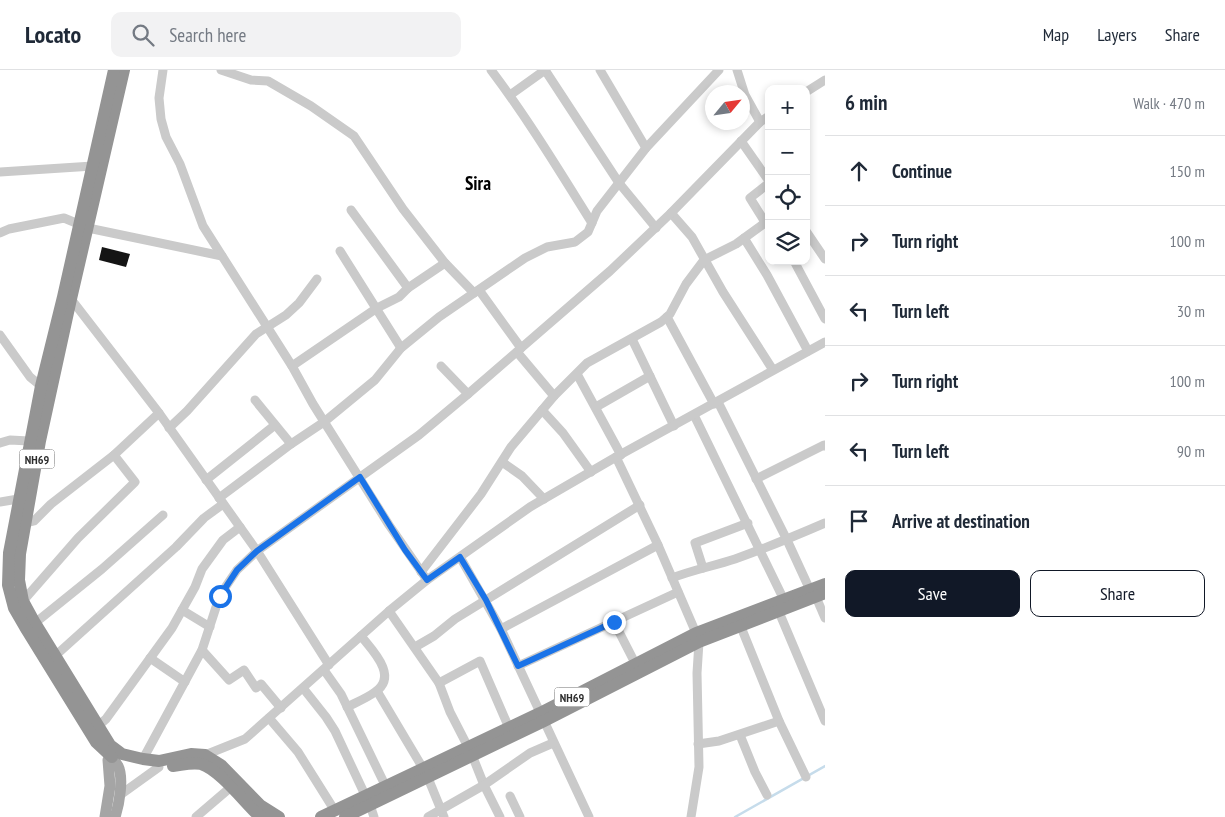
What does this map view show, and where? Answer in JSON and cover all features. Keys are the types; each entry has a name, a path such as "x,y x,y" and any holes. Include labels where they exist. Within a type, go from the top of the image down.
{"highway":[{"name":"NH69","path":"115,70 93,166 71,299 40,441 20,554 19,580 23,600 35,623 110,745 122,754 142,759 159,760 191,754 205,755"},
{"name":"NH69","path":"115,70 83,226 63,297 29,441 9,553 8,585 14,608 96,742 111,756 142,766 159,767 190,763 202,764 215,772 262,817"},
{"name":"NH69","path":"470,751 509,728 542,717 635,664 698,637 817,593 825,584"},
{"name":"NH69","path":"321,817 370,806 470,751 542,717 698,637 741,626 781,606"},
{"path":"205,755 221,765 260,805 279,817"},
{"name":"NH69","path":"370,806 386,788 426,774"}],"main road":[{"path":"111,756 119,768 120,795 109,817 110,786 108,760 111,756"}],"street":[{"path":"163,70 159,98 161,118 166,137 180,164 203,226 268,327 324,422 405,550 427,580"},
{"path":"221,70 235,72 252,80 268,81 311,106 354,136 403,209 445,264 476,291 554,396"},
{"path":"492,70 592,223"},
{"path":"510,95 545,70 619,184 656,228"},
{"path":"600,70 646,148"},
{"path":"55,656 169,553 221,501 291,444 324,422 375,380 401,348 439,317 525,258 548,247 574,242 588,232 597,211 646,148 720,70"},
{"path":"737,70 745,95 760,122"},
{"path":"810,89 825,80"},
{"path":"142,759 202,650 220,596 237,570 257,551 419,436 610,271 672,213 765,119"},
{"path":"741,141 765,176"},
{"path":"0,172 93,166"},
{"path":"765,185 750,198 765,218"},
{"path":"350,210 408,288"},
{"path":"672,213 692,237 704,260 773,370"},
{"path":"0,234 9,229 64,218 83,226 222,256"},
{"path":"421,572 481,494 511,447 554,396 587,363 661,322 667,317 686,284 704,260 736,244 765,222"},
{"path":"810,237 825,260"},
{"path":"744,238 767,275 808,351"},
{"path":"810,246 814,243"},
{"path":"340,251 401,348"},
{"path":"292,366 376,308 399,297 408,288 445,264"},
{"path":"796,265 825,319"},
{"path":"169,428 187,411 256,334 286,315 300,303 317,279"},
{"path":"71,299 159,414 257,551 327,667 386,788"},
{"path":"667,317 716,403 787,540 817,593 825,618"},
{"path":"0,335 30,377 41,386"},
{"path":"632,339 674,426"},
{"path":"205,755 245,739 389,611 427,580 544,499 825,342"},
{"path":"441,366 468,394"},
{"path":"577,374 596,407 619,456 698,637 699,767 691,817"},
{"path":"596,407 650,376"},
{"path":"256,400 291,444"},
{"path":"542,410 563,433 591,472"},
{"path":"26,523 34,521 51,504 114,455 159,414"},
{"path":"694,415 760,549 825,721"},
{"path":"206,480 275,425"},
{"path":"0,443 10,440 29,441"},
{"path":"756,479 825,446"},
{"path":"23,600 78,538 135,482 114,455"},
{"path":"502,462 522,476 544,499"},
{"path":"0,502 18,499"},
{"path":"415,647 434,636 455,619 640,506"},
{"path":"35,623 109,564 163,515"},
{"path":"704,568 695,543 748,523"},
{"path":"672,578 787,540 825,523"},
{"path":"98,726 106,719 172,628 202,569 223,540 240,527"},
{"path":"501,629 658,545"},
{"path":"460,557 501,629 588,817"},
{"path":"518,666 678,592"},
{"path":"182,610 210,627"},
{"path":"389,611 439,683 450,712 500,817"},
{"path":"614,622 635,664"},
{"path":"741,626 778,720 806,778"},
{"path":"348,707 377,691 383,684 385,673 379,659 361,636"},
{"path":"202,650 229,680 244,670 256,688 262,684 281,708"},
{"path":"150,658 185,682"},
{"path":"439,683 480,662 509,728"},
{"path":"303,688 336,731 370,806"},
{"path":"377,691 426,774 442,813"},
{"path":"269,718 298,752 340,814"},
{"path":"698,744 740,735 778,720"},
{"path":"740,735 767,795"},
{"path":"428,817 442,813 530,754 553,744"},
{"path":"120,795 159,767"},
{"path":"196,817 230,787"},
{"path":"510,796 520,817"}],"building":[{"path":"102,247 130,254 126,267 99,260"}],"waterway":[{"path":"735,817 825,766"}],"district":[{"name":"Sira","path":"478,183"}],"route":[{"path":"220,596 237,570 257,551 360,477 405,550 427,580 460,557 486,600 518,666 614,622"}]}
